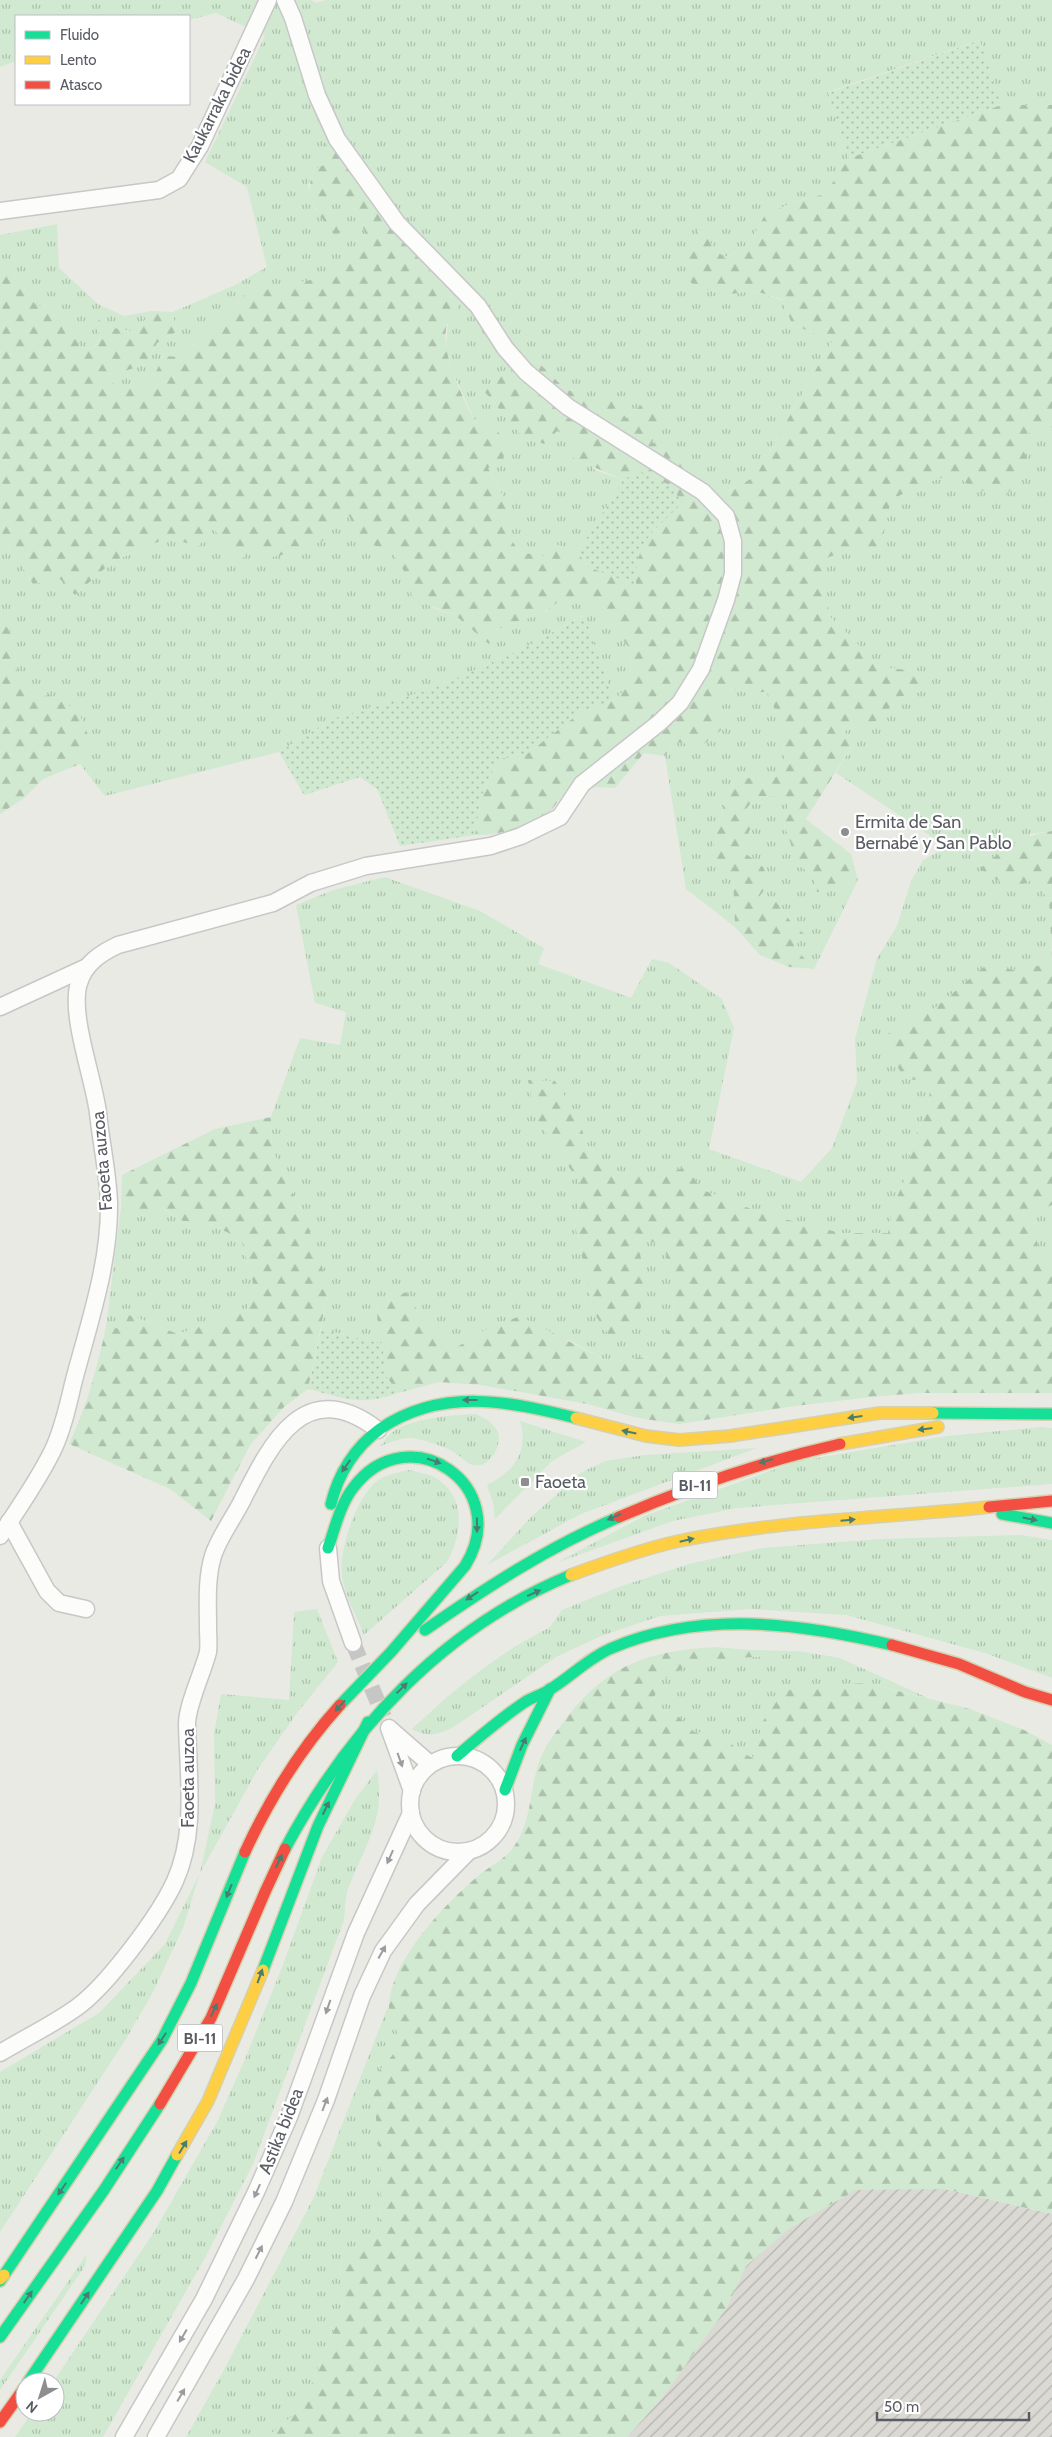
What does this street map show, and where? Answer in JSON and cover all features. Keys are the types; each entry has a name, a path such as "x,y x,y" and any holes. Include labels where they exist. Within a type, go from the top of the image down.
{"main road":[{"path":"328,1548 331,1502 342,1470 364,1442 397,1417 419,1407 447,1401 470,1400 526,1407 630,1432 677,1440 736,1435 882,1413 1048,1414"},
{"name":"BI-11","path":"1,2278 167,2032 190,1986 250,1842 280,1788 323,1726 386,1658 454,1608 518,1566 598,1524 663,1496 735,1470 803,1451 878,1435 1048,1414"},
{"path":"328,1548 343,1505 356,1483 379,1464 400,1458 419,1456 440,1463 450,1469 471,1492 477,1512 477,1536 471,1556 458,1574 386,1658"},
{"name":"BI-11","path":"0,2337 178,2076 203,2034 272,1876 291,1838 332,1768 368,1722 428,1664 464,1635 516,1601 633,1553 692,1539 746,1530 1052,1501"},
{"path":"974,1509 1052,1524"},
{"path":"456,1756 527,1701 550,1689 610,1648 637,1638 694,1625 767,1624 841,1633 912,1649 956,1662 1052,1700"},
{"path":"505,1790 522,1745 550,1689"},
{"path":"35,2372 157,2191 208,2101 244,2019 318,1826 368,1722"},
{"path":"0,2422 15,2401"}],"street":[{"name":"Kaukarraka bidea","path":"0,212 158,190 179,180 200,146 268,0"},
{"name":"Faoeta auzoa","path":"0,1536 53,1451 71,1397 93,1315 104,1252 109,1203 96,1104 78,1008 78,984 87,967 101,953 118,945 273,903 311,883 366,866 492,846 521,836 560,817 582,784 659,723 680,703 701,669 726,600 733,574 733,541 726,516 703,492 568,407 526,372 505,348 478,306 396,222 337,139 317,95 293,18 285,0"},
{"path":"0,1007 87,967"},
{"name":"Faoeta auzoa","path":"0,2053 77,2008 117,1967 155,1915 175,1880 187,1843 190,1752 187,1721 208,1650 208,1587 213,1556 257,1469 280,1434 299,1418 318,1410 359,1416 378,1430"},
{"path":"9,1522 47,1591 59,1603 86,1609"},
{"path":"328,1548 331,1582 353,1643"},
{"path":"412,1791 389,1728 430,1764"},
{"path":"456,1756 472,1758 485,1764 496,1774 505,1790 507,1802 506,1817 499,1831 489,1842 468,1852 447,1852 434,1846 423,1838 415,1826 411,1813 412,1791 419,1776 430,1764 443,1758 456,1756"},
{"name":"Astika bidea","path":"124,2437 204,2299 256,2192 289,2116 356,1933 411,1813"},
{"name":"Astika bidea","path":"156,2437 246,2279 284,2202 326,2100 362,1996 379,1958 392,1936 417,1904 468,1852"}],"shaded area":[{"path":"856,2189 945,2189 1052,2214 1052,2437 627,2437 661,2399 727,2307 746,2266 788,2229"}],"green space":[{"path":"0,0 311,0 316,3 326,0 1052,0 1052,105 1001,105 979,40 828,92 849,158 825,194 794,202 765,215 747,247 723,258 699,229 723,296 751,290 782,300 792,324 832,341 756,476 728,491 652,442 640,406 626,418 564,388 535,359 484,391 520,434 556,431 576,442 595,470 623,480 578,552 558,545 543,556 519,552 510,537 507,504 488,467 479,429 453,373 446,348 448,321 460,304 383,220 323,131 329,162 313,171 308,185 315,210 330,206 340,195 358,213 368,242 351,263 320,278 245,294 181,357 163,356 149,388 120,387 95,375 122,372 146,364 157,343 176,332 173,312 235,285 267,267 247,187 205,162 265,36 216,13 190,20 190,15 15,15 15,61 0,67"},
{"path":"980,40 1001,105 849,158 828,93"},
{"path":"1001,105 1052,105 1052,427 1018,436 1029,464 1006,496 971,488 956,474 924,483 891,500 880,551 847,551 820,560 830,617 856,642 875,666 929,673 919,692 899,697 879,720 844,731 852,746 806,819 851,854 858,880 838,890 817,892 813,874 798,865 784,824 789,805 776,796 756,796 744,812 761,815 749,831 745,853 763,867 770,882 759,897 774,899 791,922 805,935 794,947 814,969 789,967 760,955 735,927 733,875 711,857 724,805 737,777 757,779 784,775 782,732 767,692 745,692 717,685 714,711 721,730 703,745 673,742 665,756 644,753 615,788 603,787 570,791 558,800 549,812 532,822 504,832 475,835 480,803 486,785 503,758 524,756 581,712 614,700 630,685 631,651 607,616 584,601 560,601 539,615 496,630 489,644 455,615 412,599 410,581 391,550 369,543 357,530 349,516 333,520 328,539 286,554 263,559 253,543 236,568 214,528 198,546 167,538 112,562 75,595 60,579 33,584 18,560 0,542 0,271 9,267 35,304 56,312 74,331 79,347 94,349 101,337 86,311 109,327 136,332 151,311 173,312 176,332 157,343 146,364 122,372 96,375 120,387 149,388 163,356 181,357 245,294 320,278 351,263 368,242 358,213 340,195 330,206 346,225 336,235 314,206 310,190 313,171 329,162 322,129 383,220 460,304 449,320 446,331 449,360 460,391 479,428 494,428 506,440 503,462 488,468 507,504 510,537 519,552 543,556 558,545 578,552 588,567 636,564 644,540 661,524 639,471 623,480 571,457 576,442 557,431 544,444 520,434 484,391 501,372 535,359 564,388 597,403 613,398 626,418 640,406 661,403 665,424 652,442 729,491 756,476 832,341 792,324 782,299 751,290 723,296 691,283 685,251 699,229 724,258 747,247 765,215 794,202 825,194 849,158"},
{"path":"57,224 59,268 98,304 124,316 151,311 136,332 109,327 87,313 101,336 94,349 79,347 74,331 56,312 35,304 9,267 0,271 0,235"},
{"path":"1049,426 1052,427 1052,831 1030,834 1035,879 1049,901 1052,963 1016,970 985,966 935,1008 880,1038 930,1080 929,1107 913,1141 906,1177 893,1206 889,1233 841,1233 764,1214 703,1190 685,1167 661,1176 615,1171 588,1146 576,1114 535,1116 583,1188 575,1224 594,1313 645,1276 635,1232 665,1249 674,1285 673,1322 652,1356 609,1362 569,1340 485,1330 457,1347 421,1316 406,1292 376,1306 382,1344 321,1329 327,1297 306,1221 272,1149 271,1117 300,1038 340,1045 346,1012 315,1003 296,905 333,890 385,877 480,911 544,948 538,964 631,998 652,959 669,963 722,999 734,1028 709,1149 801,1182 832,1148 857,1082 855,1039 877,958 897,926 911,881 923,860 947,847 836,773 852,746 844,731 879,720 899,697 919,692 929,673 875,666 856,642 830,617 819,560 847,551 880,551 891,500 924,483 956,474 971,488 1018,436"},
{"path":"639,471 672,486 682,503 648,538 639,557 636,585 588,567 578,552 623,480"},
{"path":"349,516 357,530 369,543 391,550 411,581 433,608 455,615 489,643 496,630 539,615 560,601 584,601 607,616 631,651 630,685 614,700 583,615 524,648 432,689 332,719 279,752 105,796 80,764 88,735 32,699 19,685 12,636 0,610 0,542 18,560 33,584 60,579 75,595 112,562 167,538 198,546 214,528 271,544 299,545 328,539 333,520"},
{"path":"0,610 12,636 19,685 32,699 49,695 78,710 88,735 80,764 43,779 24,798 0,814"},
{"path":"584,615 614,700 581,712 524,756 503,758 486,785 480,803 475,835 400,846 377,789 360,777 304,795 279,752 332,719 432,689 524,648"},
{"path":"717,685 745,692 767,692 779,723 784,752 784,775 757,779 737,777 724,805 711,857 733,875 735,927 686,889 665,756 673,742 703,745 714,711"},
{"path":"756,796 776,796 789,805 784,824 798,865 838,890 858,880 814,969 794,947 804,935 791,922 774,899 759,897 763,867 745,853 749,831 760,815 744,812"},
{"path":"1052,831 1052,958 1049,901 1035,879 1011,889 980,869 1013,844 1031,836"},
{"path":"1052,963 1052,1205 1032,1214 1039,1254 1052,1266 1052,1393 919,1393 795,1406 679,1424 638,1418 587,1404 481,1385 439,1382 398,1393 386,1376 376,1306 406,1292 421,1316 457,1347 485,1330 520,1316 609,1362 652,1356 673,1322 674,1285 665,1249 635,1232 645,1276 638,1327 612,1340 594,1313 575,1224 583,1188 535,1116 528,1080 555,1081 576,1114 588,1146 615,1171 661,1176 685,1167 703,1190 764,1214 841,1233 888,1233 893,1206 906,1177 913,1141 929,1107 930,1081 905,1079 880,1038 935,1008 985,966 1016,970"},
{"path":"271,1117 272,1149 306,1221 322,1266 327,1297 308,1389 284,1407 250,1445 211,1521 170,1489 69,1444 91,1387 106,1327 123,1329 129,1315 178,1334 246,1311 254,1296 252,1277 241,1239 210,1224 183,1221 162,1208 139,1217 121,1207 122,1175 215,1129"},
{"path":"1052,1205 1052,1266 1039,1254 1032,1214"},
{"path":"121,1207 139,1217 161,1208 183,1221 210,1224 241,1239 252,1277 254,1296 246,1311 178,1334 130,1315 123,1329 106,1327"},
{"path":"321,1329 382,1344 386,1376 398,1393 373,1400 353,1400 308,1389"},
{"path":"476,1414 493,1424 499,1436 499,1442 494,1454 485,1463 479,1465 466,1462 454,1452 445,1448 414,1438 402,1439 380,1446 390,1434 408,1424 431,1418"},
{"path":"520,1421 586,1442 552,1461 495,1519 493,1503 487,1485 505,1474 517,1459 521,1451 522,1442"},
{"path":"1041,1427 1052,1428 1052,1484 737,1508 673,1521 556,1563 644,1516 798,1461 947,1436"},
{"path":"757,1448 581,1514 487,1565 530,1518 582,1472 605,1461 645,1455"},
{"path":"409,1470 432,1476 451,1493 459,1515 456,1539 447,1562 364,1635 348,1599 342,1577 346,1538 357,1509 372,1486 383,1477"},
{"path":"1021,1535 1052,1540 1052,1678 985,1653 846,1615 751,1609 660,1616 601,1636 556,1657 452,1728 432,1735 423,1734 412,1729 448,1696 485,1667 514,1647 550,1627 562,1610 616,1588 689,1564 762,1548 880,1539"},
{"path":"317,1609 338,1662 297,1713 258,1769 200,1873 215,1804 214,1734 221,1694 289,1700 294,1612"},
{"path":"715,1647 749,1650 767,1656 726,1659 687,1666 660,1681 652,1704 678,1716 693,1732 722,1735 739,1751 753,1758 763,1721 784,1691 817,1685 866,1683 970,1709 1024,1730 1052,1745 1052,2214 945,2189 856,2190 788,2229 746,2266 727,2307 661,2399 627,2437 267,2437 301,2409 343,2308 339,2265 380,2223 382,2178 372,2079 402,2044 392,2019 389,2004 393,1986 410,1951 450,1902 478,1876 513,1848 524,1828 541,1756 554,1735 581,1701 597,1686 630,1664 669,1652"},
{"path":"749,1650 799,1651 840,1658 928,1698 866,1683 763,1721 754,1758 739,1751 722,1735 693,1732 678,1716 652,1704 660,1681 687,1665 726,1659 766,1656"},
{"path":"377,1770 379,1804 376,1818 367,1845 348,1889 344,1920 253,2164 206,2256 103,2437 15,2437 25,2422 65,2422 65,2372 60,2372 154,2232 217,2122 281,1970 322,1857 354,1801"},
{"path":"200,1873 183,1928 152,1994 126,2039 0,2232 0,2072 99,2013 165,1944"},
{"path":"388,2006 402,2044 372,2079 382,2178 380,2223 339,2265 343,2308 301,2409 267,2437 186,2437 226,2366 314,2197"},
{"path":"87,2254 85,2266 0,2390 0,2380"}],"tunnel":[{"path":"353,1643 384,1717"}],"traffic: fast":[{"path":"331,1504 343,1472 363,1444 380,1429 403,1416 427,1407 476,1401 525,1407 576,1418"},
{"path":"933,1413 1052,1414"},
{"path":"328,1548 341,1509 353,1488 376,1467 401,1458 426,1459 448,1469 466,1487 476,1510 477,1537 465,1566 391,1652 340,1705"},
{"path":"1002,1514 1052,1523"},
{"path":"425,1630 519,1568 593,1528 619,1517"},
{"path":"285,1849 310,1805 339,1763 370,1723 404,1686 442,1653 482,1623 525,1597 571,1575"},
{"path":"457,1756 516,1708 557,1685 595,1657 612,1648 646,1636 681,1628 751,1624 787,1626 822,1631 892,1645"},
{"path":"505,1790 522,1745 550,1689"},
{"path":"263,1970 318,1826 368,1722"},
{"path":"0,2281 162,2040 191,1983 245,1852"},
{"path":"0,2337 104,2190 160,2104"},
{"path":"35,2372 157,2191 177,2155"}],"traffic: slow":[{"path":"576,1418 646,1436 679,1440 730,1436 880,1413 933,1413"},
{"path":"840,1444 938,1427"},
{"path":"571,1575 651,1548 717,1534 833,1520 989,1507"},
{"path":"177,2155 208,2101 263,1970"},
{"path":"0,2279 4,2275"}],"traffic: jam":[{"path":"619,1517 728,1475 840,1444"},
{"path":"989,1507 1052,1501"},
{"path":"892,1645 959,1664 1025,1692 1052,1700"},
{"path":"245,1852 287,1775 312,1738 340,1705"},
{"path":"160,2104 211,2018 285,1849"},
{"path":"0,2422 15,2401"}],"place":[{"name":"Ermita de San Bernabé y San Pablo","path":"845,832"},
{"name":"Faoeta","path":"525,1482"}]}
